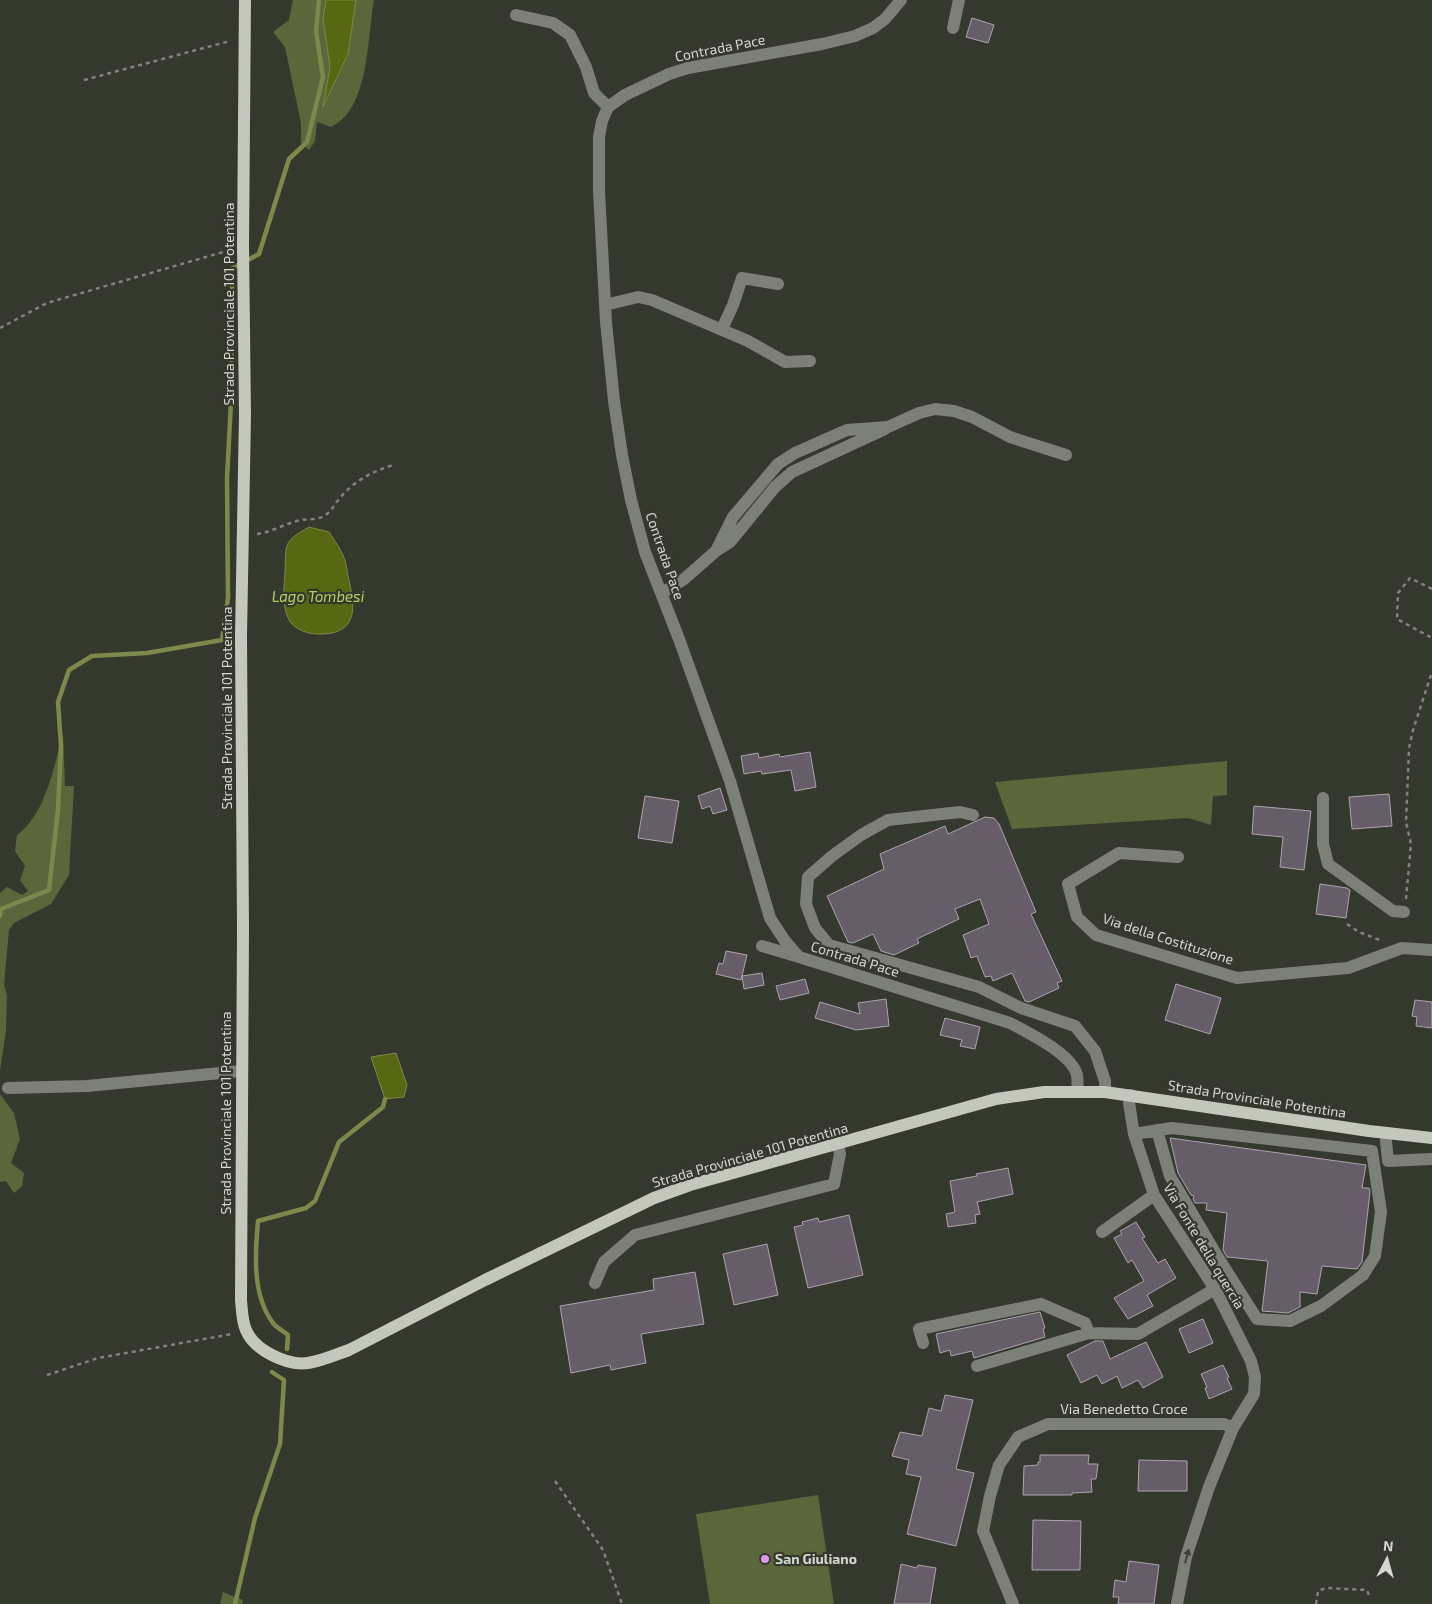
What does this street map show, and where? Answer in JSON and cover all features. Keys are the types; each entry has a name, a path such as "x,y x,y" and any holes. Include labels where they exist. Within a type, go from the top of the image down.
{"main road":[{"name":"Strada Provinciale 101 Potentina","path":"245,0 244,273 246,415 241,636 243,919 241,1300 246,1330 258,1345 274,1357 306,1363 326,1358 348,1350 485,1280 654,1198 690,1185 996,1099 1044,1092 1078,1091"},
{"name":"Strada Provinciale Potentina","path":"1078,1091 1105,1092 1432,1138"}],"street":[{"name":"Contrada Pace","path":"901,0 885,19 873,28 854,36 822,44 688,68 669,74 625,95 608,108 602,122 599,160 606,304 614,401 625,473 645,552 662,593 730,782 770,918 785,941 798,957 1010,1023 1037,1038 1066,1058 1076,1074 1078,1091"},
{"path":"953,28 959,0"},
{"path":"516,15 553,24 570,35 586,67 594,94 608,108"},
{"path":"722,329 742,278 778,284"},
{"path":"606,304 638,297 652,300 748,341 785,362 810,361"},
{"path":"662,593 683,580 716,551 733,517 778,464 795,453 848,430 888,427 918,413 935,409 954,411 972,417 1010,437 1066,455"},
{"path":"1323,798 1323,844 1328,864 1393,911 1404,912"},
{"path":"973,815 960,812 888,820 861,835 832,856 808,877 806,904 815,928 830,945 979,987 1021,1008 1075,1026 1095,1051 1105,1081 1105,1092"},
{"name":"Via della Costituzione","path":"1178,858 1119,853 1068,884 1077,917 1096,935 1237,978 1348,968 1402,948 1432,950"},
{"path":"762,946 798,957"},
{"path":"8,1088 87,1086 241,1071"},
{"name":"Via Fonte della quercia","path":"1131,1096 1130,1103 1134,1134 1154,1195 1215,1288 1251,1361 1255,1377 1254,1394 1233,1428 1209,1487 1186,1557 1177,1604"},
{"path":"1134,1134 1157,1130 1172,1128 1372,1151 1381,1212 1375,1256 1363,1275 1321,1306 1290,1322 1257,1318 1219,1259 1170,1176 1157,1130"},
{"path":"1387,1133 1388,1161 1432,1159"},
{"path":"595,1283 604,1262 635,1235 834,1184 840,1154 838,1144"},
{"path":"1102,1232 1154,1195"},
{"path":"976,1366 1089,1333 1138,1334 1215,1288"},
{"path":"923,1343 919,1329 1041,1304 1085,1323 1089,1333"},
{"name":"Via Benedetto Croce","path":"1013,1604 982,1531 999,1465 1018,1437 1048,1424 1224,1424 1233,1428"}],"path":[{"path":"84,80 204,47 233,40 244,40"},
{"path":"0,328 47,303 244,251"},
{"path":"243,534 266,533 299,520 322,518 330,512 339,499 356,482 372,472 393,465"},
{"path":"1432,589 1410,578 1398,593 1397,619 1432,638"},
{"path":"1404,912 1412,844 1406,822 1409,748 1432,672"},
{"path":"1347,924 1359,932 1402,948"},
{"path":"47,1375 98,1358 246,1330"},
{"path":"555,1481 603,1550 622,1604"},
{"path":"1316,1604 1318,1591 1326,1588 1367,1590 1370,1598"}],"shaded area":[{"path":"293,0 374,0 368,52 360,89 353,105 344,118 331,127 317,122 315,141 309,150 301,143 301,123 285,47 273,32 289,20"},
{"path":"63,733 65,786 74,786 69,875 51,904 14,923 9,930 4,985 7,995 6,1031 0,1071 0,893 7,887 22,895 28,891 20,880 25,866 15,851 17,835 27,826 42,802 48,788"},
{"path":"1227,761 1227,795 1213,796 1211,825 1188,818 1012,829 995,782"},
{"path":"0,1094 14,1113 20,1139 11,1163 24,1173 22,1186 14,1193 6,1181 0,1182"},
{"name":"San Giuliano","path":"818,1495 834,1604 710,1604 696,1514"},
{"path":"223,1592 243,1600 242,1604 220,1604"}],"water":[{"path":"326,0 356,0 348,54 323,107 330,67 323,19"},
{"name":"Lago Tombesi","path":"309,527 329,532 346,563 353,608 352,616 343,628 335,632 320,634 303,631 292,624 286,613 284,592 286,549 294,536"},
{"path":"396,1053 407,1085 404,1097 385,1099 371,1057"}],"building":[{"path":"972,18 994,25 988,43 966,37"},
{"path":"810,752 816,787 795,791 791,770 762,774 761,771 744,774 741,756 758,753 759,758 779,754 780,757"},
{"path":"720,788 727,810 713,814 710,806 702,809 698,796"},
{"path":"1389,794 1392,826 1352,829 1349,797"},
{"path":"645,796 679,801 672,843 638,838"},
{"path":"1254,806 1311,811 1304,870 1280,867 1283,837 1252,834"},
{"path":"985,817 994,818 999,824 1036,912 1031,914 1062,981 1057,983 1059,988 1029,1002 1025,1001 1012,973 993,981 991,976 985,977 977,956 971,958 963,935 989,924 980,899 955,909 959,919 917,939 919,943 894,955 881,951 873,934 853,943 848,942 827,896 884,869 880,854 945,826 948,834"},
{"path":"1320,884 1350,890 1346,918 1316,914"},
{"path":"726,951 747,955 741,980 716,974 719,963 723,964"},
{"path":"762,973 764,985 744,989 742,976"},
{"path":"805,979 809,993 780,1000 776,986"},
{"path":"1176,984 1221,998 1210,1034 1165,1020"},
{"path":"886,999 889,1026 856,1030 815,1018 820,1002 860,1014 858,1003"},
{"path":"1415,1000 1432,1002 1432,1028 1416,1026 1417,1017 1412,1016"},
{"path":"945,1018 980,1027 975,1049 960,1046 962,1040 940,1035"},
{"path":"1170,1138 1366,1165 1362,1188 1369,1188 1370,1192 1362,1262 1357,1269 1322,1266 1317,1294 1300,1292 1300,1307 1288,1313 1262,1311 1268,1261 1227,1257 1223,1250 1227,1213 1206,1210 1207,1203 1195,1203 1194,1196 1191,1195 1178,1173"},
{"path":"1008,1168 1013,1194 977,1202 980,1214 975,1215 976,1223 948,1227 946,1214 955,1212 950,1181"},
{"path":"849,1215 863,1275 808,1288 794,1227 803,1225 802,1222 818,1218 819,1222"},
{"path":"1136,1222 1145,1237 1142,1238 1158,1263 1165,1259 1176,1278 1147,1295 1153,1306 1128,1319 1114,1298 1144,1281 1132,1260 1128,1263 1114,1238 1122,1234 1120,1231"},
{"path":"767,1244 778,1295 734,1305 723,1254"},
{"path":"695,1272 704,1324 641,1334 646,1363 611,1370 610,1365 571,1373 560,1306 654,1290 653,1279"},
{"path":"1040,1312 1045,1328 1043,1329 1045,1337 974,1358 972,1351 951,1356 950,1350 940,1353 936,1334"},
{"path":"1203,1319 1213,1343 1189,1353 1179,1329"},
{"path":"1095,1341 1103,1341 1110,1359 1146,1342 1163,1377 1143,1388 1138,1380 1122,1388 1117,1376 1102,1384 1097,1375 1081,1383 1067,1355"},
{"path":"1223,1365 1232,1389 1209,1399 1205,1388 1207,1387 1201,1374"},
{"path":"945,1395 973,1400 956,1469 974,1473 956,1546 907,1534 921,1477 906,1474 909,1460 892,1456 900,1432 922,1436 929,1408 941,1411"},
{"path":"1040,1455 1089,1455 1088,1464 1098,1464 1096,1479 1091,1479 1092,1492 1072,1493 1072,1495 1023,1495 1024,1466 1038,1465"},
{"path":"1139,1460 1187,1461 1187,1491 1138,1491"},
{"path":"1033,1520 1081,1521 1080,1570 1032,1570"},
{"path":"1129,1561 1159,1565 1154,1604 1118,1604 1119,1597 1113,1597 1115,1580 1126,1582"},
{"path":"901,1564 917,1568 918,1565 936,1568 930,1604 894,1604"}],"waterway":[{"path":"0,916 1,909 49,890 58,809 61,746 58,702 69,670 92,656 147,653 222,640 228,598 227,478 231,402 232,283 225,272 259,254 289,159 307,142 323,77 316,31 319,0"},
{"path":"287,1349 288,1335 273,1323 266,1312 258,1287 256,1274 258,1221 306,1208 315,1201 339,1142 383,1107 385,1099"},
{"path":"235,1604 255,1518 280,1444 284,1380 272,1372"}],"place":[{"name":"San Giuliano","path":"765,1559"}]}
